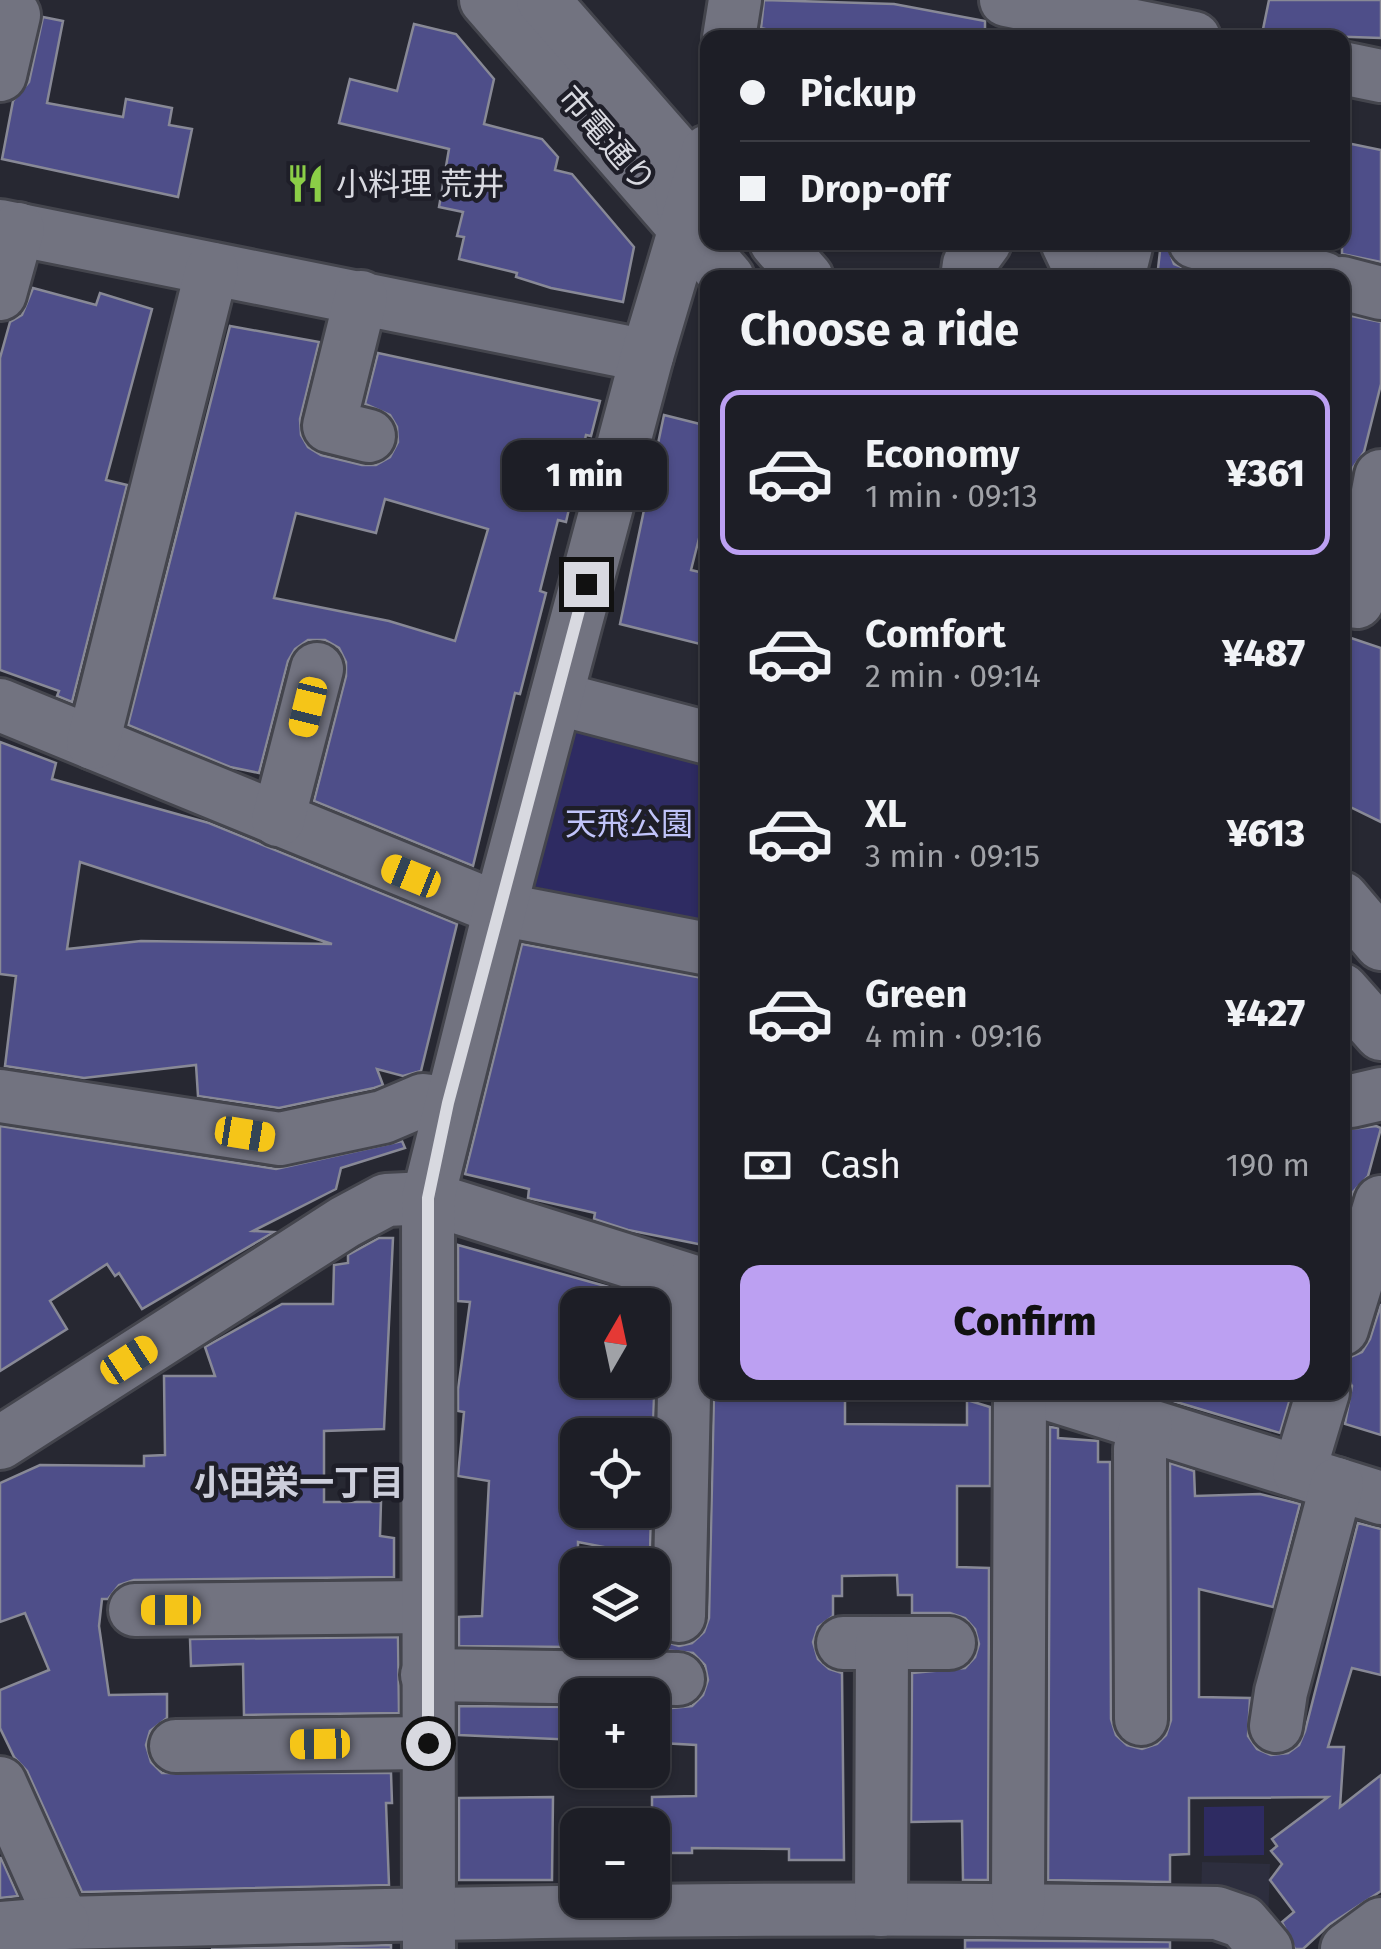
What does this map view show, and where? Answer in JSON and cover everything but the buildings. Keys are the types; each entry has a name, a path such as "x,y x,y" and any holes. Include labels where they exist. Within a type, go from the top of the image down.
{"street":[{"name":"市電通り","path":"486,0 700,245"},
{"path":"543,0 677,153 686,229"},
{"name":"市電通り","path":"568,0 700,156"},
{"path":"730,30 735,0"},
{"path":"1006,0 1175,23"},
{"path":"0,75 14,15"},
{"path":"1350,70 1381,76"},
{"path":"428,1931 428,1198 448,1103 647,356 700,186"},
{"path":"0,294 9,228 647,356"},
{"name":"市電通り","path":"704,250 721,270"},
{"path":"760,250 789,260"},
{"path":"1211,250 1250,268"},
{"path":"93,743 212,269"},
{"path":"1350,285 1381,293"},
{"path":"361,297 329,426 369,436"},
{"path":"1360,603 1381,476"},
{"path":"278,820 317,669"},
{"path":"556,698 700,736"},
{"path":"0,705 499,909 700,947"},
{"path":"1350,907 1381,944"},
{"path":"1350,999 1381,1034"},
{"path":"1350,1101 1381,1094"},
{"path":"0,1096 280,1139 383,1117 423,1100 448,1103"},
{"path":"0,1443 344,1222 386,1200 428,1198 700,1284 686,1306 678,1616"},
{"path":"1350,1303 1381,1202"},
{"path":"1018,1909 1020,1400"},
{"path":"1066,1400 1339,1485"},
{"path":"1276,1726 1281,1692 1339,1485 1324,1400"},
{"path":"1141,1720 1140,1450 1146,1426"},
{"path":"135,1610 426,1607"},
{"path":"881,1910 862,1643 948,1642"},
{"path":"426,1675 678,1679"},
{"path":"176,1746 428,1743"},
{"path":"0,1783 63,1923"},
{"path":"0,1928 63,1923 428,1931 881,1910 1018,1909 1218,1913 1243,1922 1266,1949"},
{"path":"1348,1949 1381,1924"}],"shaded area":[{"path":"1202,1862 1270,1864 1268,1926 1201,1904"}],"green space":[{"name":"天飛公園","path":"571,719 700,747 700,923 533,886"},
{"path":"1264,1806 1264,1855 1204,1856 1204,1807"}],"place":[{"name":"小料理 荒井","path":"306,184"}],"district":[{"name":"小田栄一丁目","path":"299,1483"}],"route":[{"path":"428,1743 428,1198 448,1103 586,584"}]}
